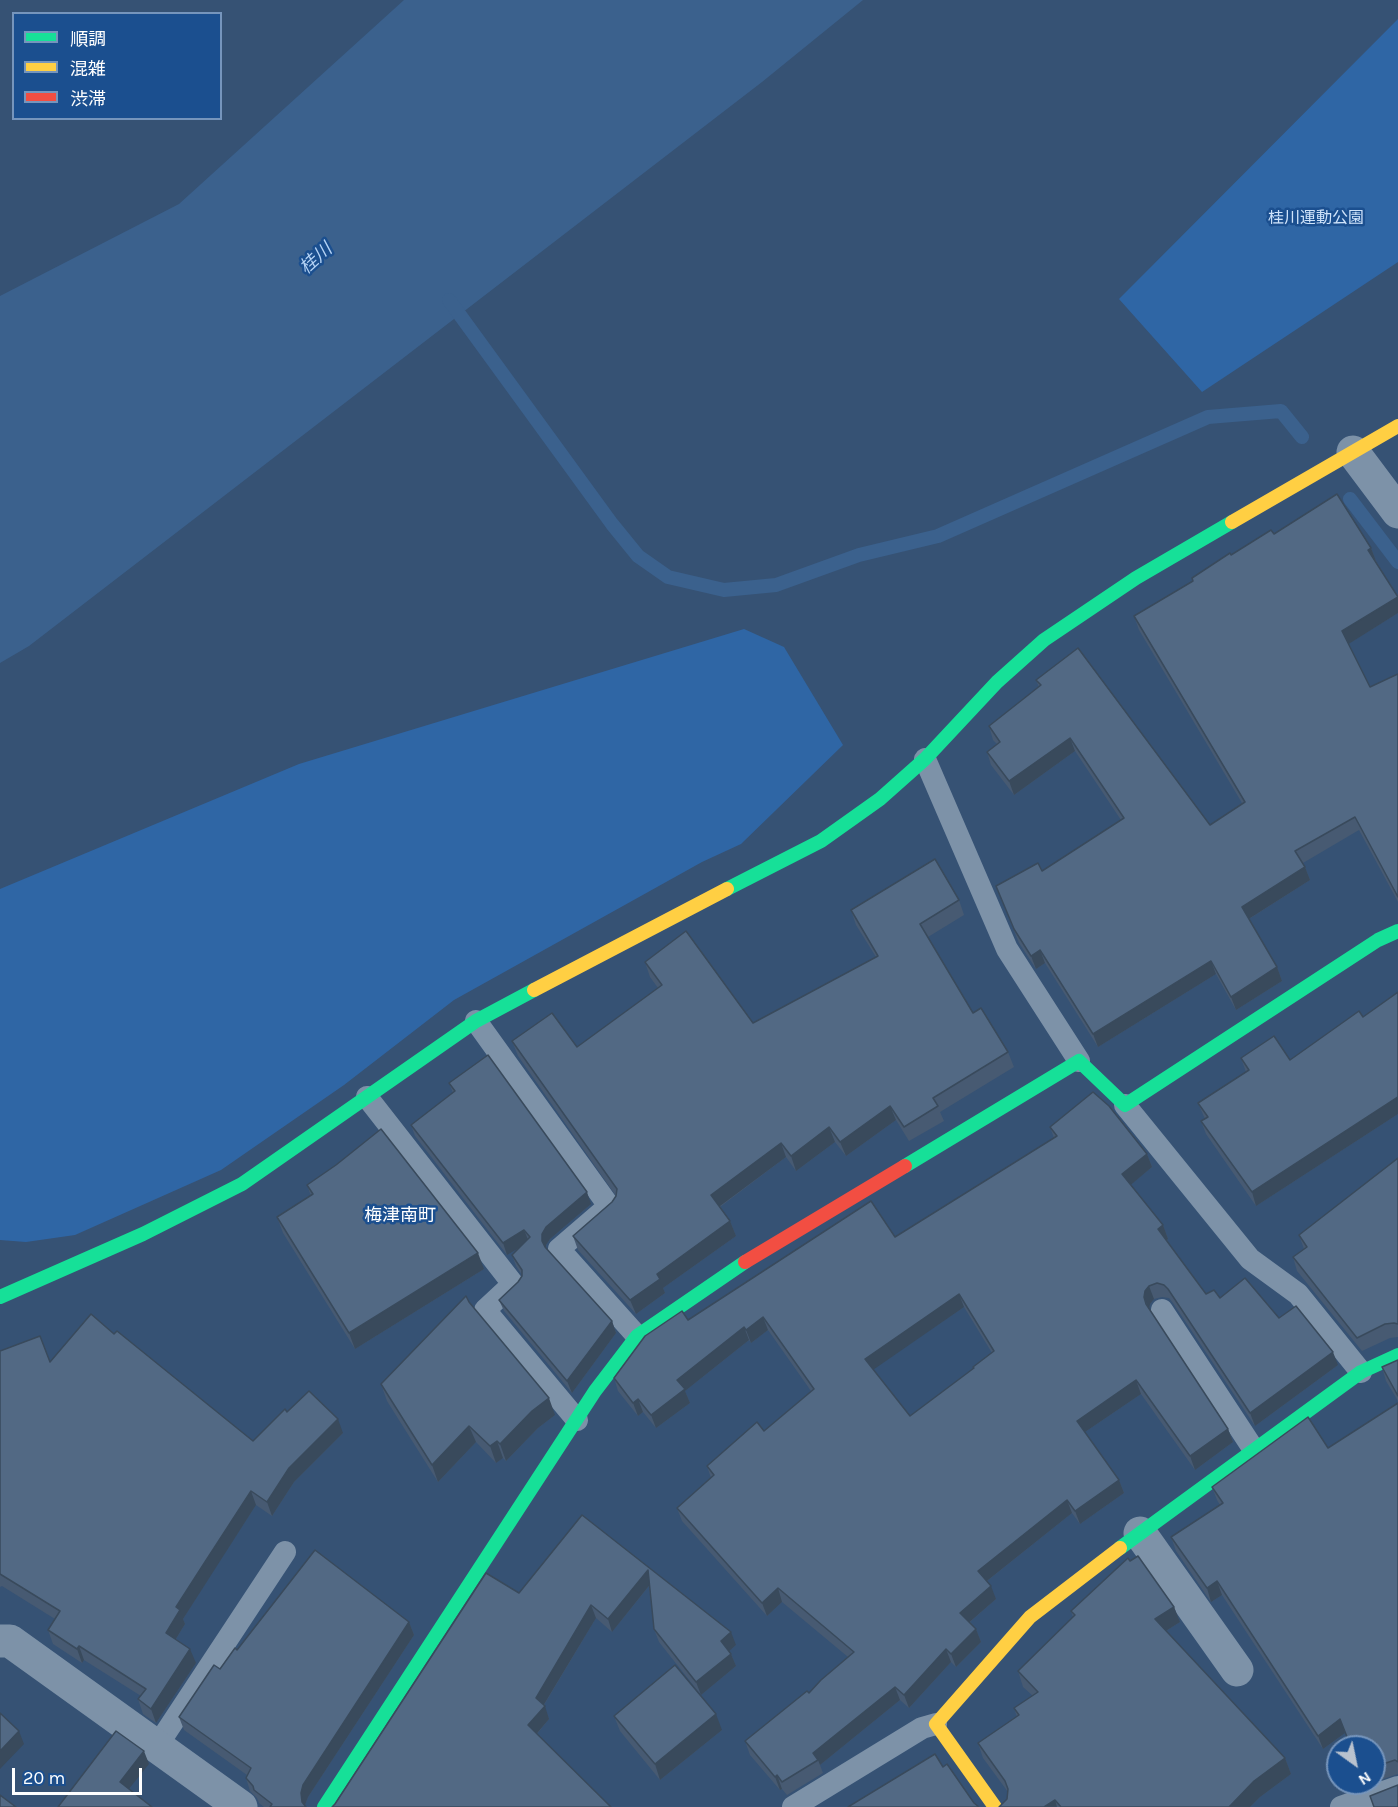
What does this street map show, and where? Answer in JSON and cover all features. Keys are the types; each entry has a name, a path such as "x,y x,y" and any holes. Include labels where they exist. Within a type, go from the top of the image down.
{"street":[{"path":"0,1297 143,1234 242,1184 476,1021 658,924 821,841 880,799 925,759 997,681 1044,640 1136,578 1398,426"},
{"path":"1353,452 1398,512"},
{"path":"324,1807 595,1391 637,1336 733,1269 1079,1061 1125,1105 1378,940 1398,931"},
{"path":"995,1807 936,1724 1030,1617 1140,1533 1361,1372 1398,1355"},
{"path":"1140,1533 1237,1670"},
{"path":"0,1641 9,1641 241,1807"}],"lane":[{"path":"925,759 1007,949 1079,1061"},
{"path":"476,1021 609,1206 559,1249 637,1336"},
{"path":"367,1097 513,1284 485,1310 577,1420"},
{"path":"1125,1105 1250,1259 1298,1294 1361,1372"},
{"path":"1162,1310 1254,1450"},
{"path":"157,1746 285,1552"},
{"path":"793,1807 922,1728 936,1724"},
{"path":"1341,1807 1398,1787"}],"green space":[{"name":"桂川運動公園","path":"1398,19 1398,262 1202,392 1119,299"},
{"path":"744,629 784,647 843,745 741,844 702,862 454,1000 344,1085 221,1170 75,1235 26,1242 0,1240 0,889 299,764"}],"water":[{"name":"桂川","path":"404,0 863,0 762,82 29,646 0,663 0,296 179,204"}],"building":[{"path":"1337,494 1371,548 1368,550 1398,597 1342,631 1370,687 1398,674 1398,897 1355,817 1295,851 1305,867 1242,907 1277,967 1231,997 1211,961 1093,1034 1040,950 1031,956 1014,929 996,886 1038,863 1042,871 1124,818 1070,738 1009,781 987,752 1000,742 989,726 1041,685 1036,680 1078,648 1210,825 1245,802 1134,616 1193,581 1192,578 1230,553 1231,555 1271,530 1274,534"},
{"path":"935,859 959,900 920,924 973,1013 981,1008 1008,1052 933,1098 938,1106 904,1127 890,1106 840,1142 829,1127 791,1156 781,1143 711,1195 730,1221 657,1274 660,1279 630,1300 573,1236 612,1202 617,1189 512,1041 552,1013 577,1047 662,985 645,962 686,931 753,1023 878,956 851,910"},
{"path":"1398,992 1398,1097 1252,1192 1201,1121 1208,1117 1198,1103 1249,1070 1241,1058 1274,1036 1290,1060 1359,1011 1363,1017"},
{"path":"488,1055 587,1192 546,1227 542,1234 545,1247 612,1321 567,1381 499,1300 522,1276 522,1270 512,1255 530,1237 524,1230 503,1243 411,1125 455,1091 449,1083"},
{"path":"1093,1092 1109,1106 1147,1154 1122,1174 1163,1225 1158,1229 1206,1294 1214,1290 1220,1298 1245,1278 1279,1318 1296,1306 1333,1352 1250,1413 1168,1289 1157,1283 1149,1286 1144,1297 1146,1304 1228,1429 1190,1456 1136,1380 1077,1421 1119,1480 1075,1511 1067,1500 978,1571 991,1586 960,1613 976,1629 951,1654 946,1649 904,1695 895,1687 813,1753 818,1760 782,1782 777,1775 775,1777 745,1741 807,1691 809,1693 854,1652 778,1588 762,1603 677,1508 714,1475 707,1466 757,1422 764,1431 814,1389 763,1317 746,1330 744,1327 677,1380 685,1389 651,1415 638,1399 633,1403 614,1378 645,1336 682,1311 688,1320 871,1201 895,1237 1057,1136 1050,1127","holes":["959,1294 994,1351 910,1416 865,1359"]},
{"path":"381,1129 478,1253 349,1333 277,1217 313,1194 307,1185"},
{"path":"1398,1158 1398,1324 1385,1324 1357,1338 1293,1257 1307,1247 1299,1235"},
{"path":"466,1296 549,1398 532,1411 500,1444 497,1441 490,1446 469,1426 432,1465 381,1384"},
{"path":"91,1314 114,1334 117,1331 253,1441 285,1409 287,1412 309,1391 338,1419 289,1468 267,1502 251,1491 203,1565 176,1607 180,1610 166,1633 190,1649 151,1709 138,1699 146,1689 79,1646 77,1649 48,1630 60,1611 0,1574 0,1351 40,1336 50,1362"},
{"path":"1398,1360 1398,1396 1382,1367"},
{"path":"1398,1403 1398,1762 1395,1760 1386,1763 1386,1735 1346,1735 1340,1719 1318,1736 1217,1581 1207,1588 1171,1537 1223,1503 1212,1487 1308,1417 1328,1448"},
{"path":"582,1515 731,1632 721,1641 731,1654 696,1682 654,1629 648,1570 608,1619 591,1605 536,1698 545,1706 528,1725 611,1807 332,1807 486,1573 519,1593"},
{"path":"315,1550 409,1622 303,1785 302,1802 306,1807 270,1807 272,1804 254,1790 246,1778 251,1768 179,1717 214,1665 220,1669 235,1648 237,1650"},
{"path":"1138,1556 1174,1607 1155,1619 1285,1758 1254,1781 1229,1807 1061,1807 1055,1800 1044,1807 999,1807 1007,1799 1008,1789 1005,1781 978,1743 1019,1715 1014,1708 1038,1692 1018,1671 1075,1615 1071,1611 1128,1558 1130,1561"},
{"path":"675,1665 716,1714 655,1764 614,1716"},
{"path":"0,1713 19,1731 0,1751"},
{"path":"116,1731 144,1751 120,1782 152,1807 58,1807"},
{"path":"935,1754 943,1767 947,1764 979,1807 848,1807"},
{"path":"1398,1785 1398,1807 1374,1807 1370,1796 1386,1795 1386,1790"},
{"path":"0,1795 16,1807 0,1807"}],"waterway":[{"path":"449,300 612,524 638,556 668,577 724,590 776,585 859,555 938,536 1208,417 1281,411 1302,437"},
{"path":"1350,499 1398,562"}],"traffic: fast":[{"path":"727,889 821,841 880,799 925,759 997,682 1044,640 1136,578 1232,522"},
{"path":"905,1166 1079,1061 1125,1105 1378,940 1398,931"},
{"path":"0,1297 143,1234 242,1184 476,1021 534,990"},
{"path":"324,1807 595,1391 637,1336 745,1262"},
{"path":"1120,1548 1361,1372 1398,1355"}],"traffic: slow":[{"path":"1232,522 1398,426"},
{"path":"534,990 727,889"},
{"path":"995,1807 936,1724 1030,1617 1120,1548"}],"traffic: jam":[{"path":"745,1262 905,1166"}],"district":[{"name":"梅津南町","path":"400,1216"}]}
